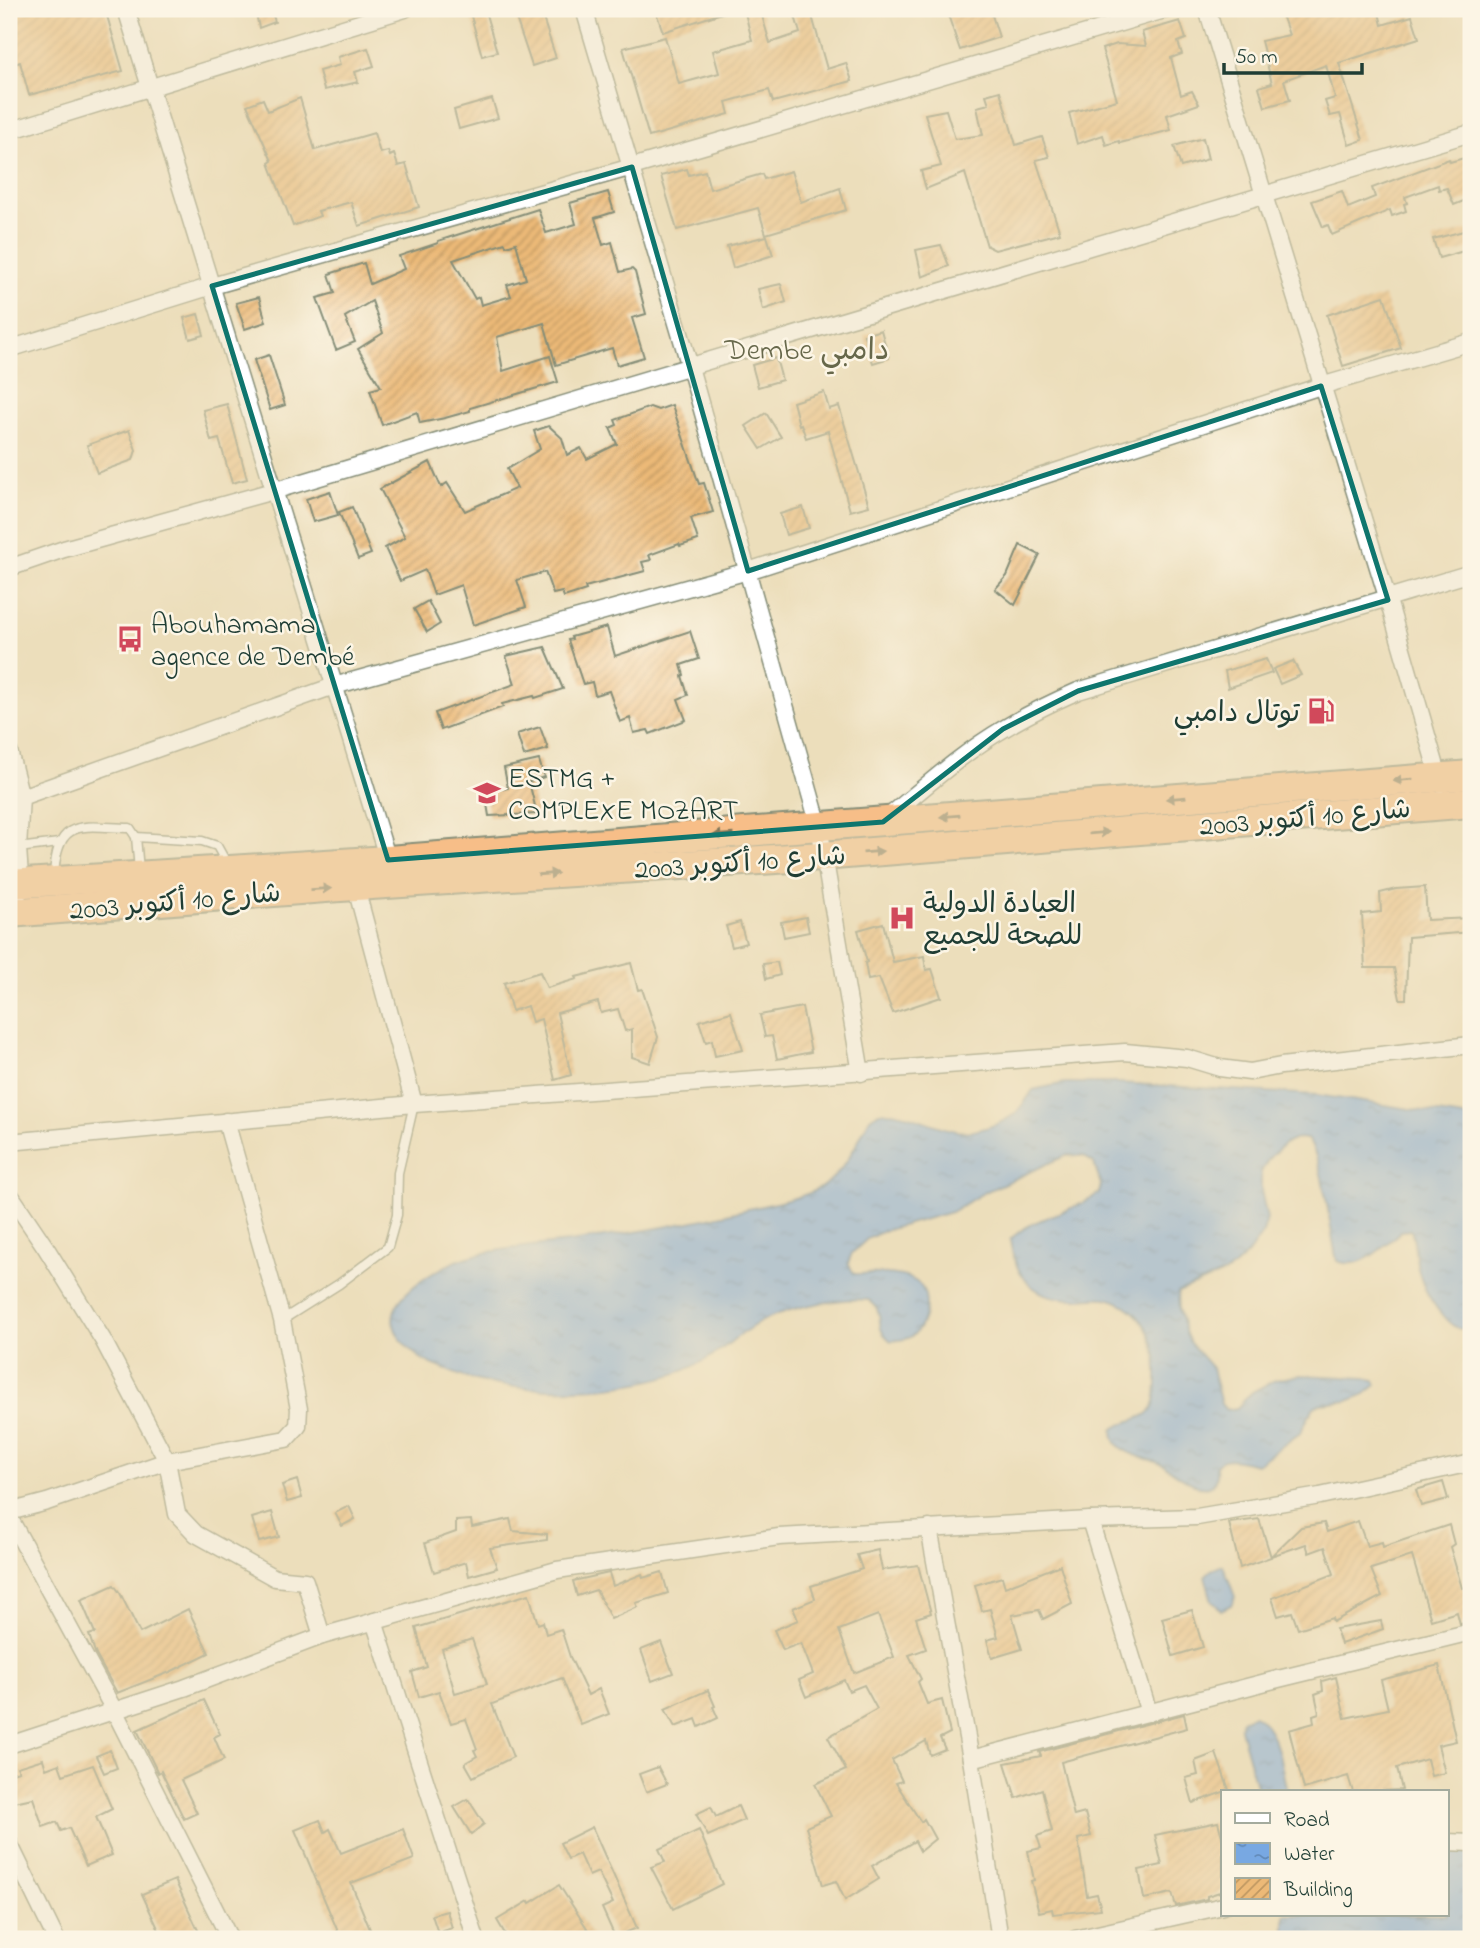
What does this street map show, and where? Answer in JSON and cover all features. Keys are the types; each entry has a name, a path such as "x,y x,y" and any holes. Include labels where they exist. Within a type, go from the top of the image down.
{"highway":[{"name":"شارع 10 أكتوبر 2003","path":"15,913 822,856 1453,795 1471,775"},
{"name":"شارع 10 أكتوبر 2003","path":"14,883 388,860 883,822 1453,795"}],"street":[{"path":"126,9 388,860"},
{"path":"9,131 405,9"},
{"path":"584,9 690,367 819,826 861,1073"},
{"path":"9,349 212,286 632,167 1168,9"},
{"path":"1208,9 1321,386 1453,795"},
{"path":"9,568 64,549 273,491 1471,133"},
{"path":"21,797 334,686 748,571 1321,386 1471,342"},
{"path":"883,822 962,758 1003,729 1078,691 1471,573"},
{"path":"9,751 21,797 14,883 15,913"},
{"path":"356,888 414,1104"},
{"path":"9,1142 414,1104 1125,1052 1187,1058 1220,1068 1250,1072 1471,1045"},
{"path":"226,1121 282,1320 299,1409 298,1426 286,1439 167,1461 9,1515 114,1710 230,1939"},
{"path":"9,1194 103,1339 167,1461 177,1514 183,1523 196,1534 275,1578 305,1581 322,1636"},
{"path":"9,1745 184,1688 322,1636 408,1610 570,1568 779,1537 1090,1520 1197,1517 1320,1496 1471,1463"},
{"path":"1090,1520 1149,1713"},
{"path":"929,1528 1000,1939"},
{"path":"374,1621 476,1939"},
{"path":"971,1759 1471,1632"},
{"path":"1448,1842 1471,1843"},
{"path":"9,1843 56,1939"},
{"path":"1075,1939 1221,1906"}],"lane":[{"path":"54,879 55,855 59,843 69,832 81,827 130,828 136,837 140,875"},
{"path":"136,837 202,841 217,846 230,870"},
{"path":"18,848 59,843"},
{"path":"282,1320 338,1284 388,1247 397,1215 398,1174 414,1104"}],"highlighted area":[{"path":"632,167 748,571 1321,386 1388,600 1078,691 1003,729 883,822 388,860 212,286"}],"water":[{"path":"1065,1083 1119,1083 1317,1095 1471,1118 1471,1329 1452,1325 1429,1296 1419,1274 1411,1230 1401,1231 1364,1260 1355,1263 1337,1261 1318,1162 1307,1139 1298,1138 1284,1144 1269,1158 1261,1172 1261,1190 1267,1219 1263,1232 1247,1255 1229,1271 1178,1292 1179,1310 1186,1334 1190,1343 1212,1368 1221,1404 1226,1410 1237,1408 1252,1392 1275,1380 1301,1375 1365,1378 1374,1380 1376,1385 1365,1394 1348,1401 1314,1407 1300,1433 1257,1464 1235,1460 1220,1462 1216,1465 1216,1479 1212,1486 1205,1488 1163,1465 1127,1452 1115,1440 1113,1430 1151,1411 1156,1397 1157,1369 1154,1347 1138,1317 1121,1303 1110,1299 1063,1298 1040,1292 1030,1285 1017,1267 1010,1240 1030,1225 1077,1206 1099,1193 1101,1185 1094,1163 1083,1156 1067,1155 985,1192 951,1212 883,1231 867,1239 852,1253 848,1263 854,1274 901,1276 921,1286 926,1302 923,1320 914,1334 906,1339 891,1341 886,1336 881,1329 879,1314 869,1300 826,1302 766,1319 707,1359 684,1370 625,1385 560,1389 500,1385 459,1375 422,1359 404,1344 396,1331 394,1314 408,1292 445,1266 468,1257 505,1249 657,1228 796,1198 812,1192 832,1179 847,1161 870,1118 879,1113 900,1113 957,1131 978,1130 1013,1115 1033,1090"},
{"path":"1223,1565 1235,1597 1231,1605 1221,1610 1212,1601 1205,1576"},
{"path":"1254,1715 1269,1729 1281,1760 1287,1790 1257,1790 1240,1729 1242,1720"},
{"path":"1448,1845 1471,1846 1471,1939 1285,1939 1285,1916 1448,1916"}],"building":[{"path":"9,9 105,9 123,71 29,95 20,62 9,66"},
{"path":"255,9 271,9 275,22 259,28"},
{"path":"513,9 540,9 556,58 532,66"},
{"path":"655,9 725,9 725,12 663,32"},
{"path":"744,9 760,9 770,43 800,33 793,9 810,9 827,69 846,63 852,81 773,102 769,90 726,102 729,114 649,137 623,48 665,37 679,84 719,73 713,51 752,40"},
{"path":"946,9 990,9 999,37 960,50"},
{"path":"1280,9 1378,9 1382,25 1412,16 1419,38 1339,63 1363,140 1349,145 1340,114 1330,116 1325,101 1335,98 1326,65 1284,80 1290,100 1265,107 1259,87 1272,83 1261,41 1289,35"},
{"path":"485,11 497,52 482,56 471,16"},
{"path":"1180,21 1186,39 1178,42 1182,54 1171,58 1181,95 1192,91 1199,104 1167,115 1171,130 1120,143 1119,141 1106,145 1103,135 1077,144 1069,113 1117,100 1102,49 1117,44 1146,46 1142,32"},
{"path":"368,48 374,66 355,72 358,82 324,90 319,71 340,65 338,57"},
{"path":"1000,91 1016,145 1042,137 1049,157 1036,160 1060,233 995,250 987,246 965,173 926,189 921,171 941,166 925,114 946,110 955,139 983,135 977,107 989,104 986,95"},
{"path":"300,98 315,150 374,133 380,153 388,151 390,156 394,154 398,166 406,164 419,207 359,226 351,202 318,211 320,216 293,226 269,163 272,161 247,105 263,99 268,111"},
{"path":"492,99 498,118 459,129 454,110"},
{"path":"1203,138 1208,159 1181,167 1174,146"},
{"path":"1471,156 1471,198 1454,205 1447,188 1439,190 1438,185 1405,197 1406,211 1392,216 1390,210 1332,235 1328,225 1323,227 1312,201 1342,191 1348,208 1375,197 1372,188 1449,159 1450,162"},
{"path":"687,169 689,175 705,171 710,189 762,174 764,179 791,171 801,202 840,188 846,210 766,234 758,208 677,230 661,176"},
{"path":"608,192 614,212 595,218 603,245 612,242 620,272 632,269 635,272 646,314 632,318 644,357 617,365 612,348 556,365 544,323 497,337 503,371 550,356 558,382 445,418 420,423 417,412 382,425 370,390 381,387 358,349 383,333 372,301 345,317 355,342 336,350 317,298 335,293 329,274 364,263 370,284 404,269 399,256 538,209 546,233 576,224 570,203","holes":["505,243 506,246 516,243 526,279 507,285 511,296 481,305 479,297 475,299 453,260"]},
{"path":"1471,229 1471,249 1439,258 1433,239"},
{"path":"767,236 773,255 733,268 727,246"},
{"path":"941,245 949,266 922,277 916,250"},
{"path":"781,284 786,302 763,310 758,289"},
{"path":"1384,296 1401,348 1343,366 1327,315"},
{"path":"259,297 266,322 245,329 236,303"},
{"path":"198,314 204,335 190,339 184,318"},
{"path":"881,330 889,358 873,363 864,335"},
{"path":"269,355 285,405 270,410 254,360"},
{"path":"776,358 782,380 758,387 752,365"},
{"path":"824,392 829,409 839,406 869,506 850,511 828,431 806,438 801,424 799,425 793,402"},
{"path":"227,404 247,479 232,483 219,439 211,441 203,410"},
{"path":"672,405 699,484 704,483 713,512 691,518 698,540 649,555 651,560 642,562 645,571 585,587 586,590 564,597 562,592 553,594 545,572 517,580 526,607 473,625 461,585 434,595 425,570 400,581 385,548 405,537 380,489 430,462 441,487 447,483 465,511 517,488 507,469 540,449 534,431 549,426 562,438 567,455 581,448 587,459 617,444 610,428 617,425 615,420 650,407 658,410"},
{"path":"766,413 781,437 761,449 746,426"},
{"path":"129,430 136,450 133,460 97,473 87,445"},
{"path":"330,491 338,515 313,522 306,499"},
{"path":"352,507 371,554 358,559 339,512"},
{"path":"803,507 809,528 786,535 780,514"},
{"path":"1020,545 1040,555 1015,605 995,589 1007,576"},
{"path":"428,601 440,624 427,632 414,609"},
{"path":"607,627 615,656 690,631 699,659 681,665 688,695 678,699 686,720 650,734 648,730 634,733 630,718 620,722 609,691 595,695 592,682 583,684 568,640"},
{"path":"545,647 563,689 502,704 503,707 441,730 435,713 515,684 506,656"},
{"path":"1266,659 1272,673 1228,688 1225,671"},
{"path":"1293,661 1301,675 1280,684 1273,669"},
{"path":"540,727 548,749 524,756 517,734"},
{"path":"539,760 544,777 529,782 537,814 489,816 485,792 508,788 504,768"},
{"path":"1425,887 1427,920 1471,918 1471,932 1408,937 1406,999 1400,999 1394,968 1365,968 1362,914 1381,912 1380,893"},
{"path":"806,917 809,932 784,937 781,922"},
{"path":"740,922 746,943 732,947 726,926"},
{"path":"883,923 893,962 924,956 926,970 932,969 941,997 893,1013 879,978 868,980 867,962 858,930"},
{"path":"777,962 780,975 766,979 763,964"},
{"path":"631,963 638,990 642,989 658,1037 650,1063 632,1057 632,1029 625,1031 618,1009 601,1013 598,1002 557,1013 571,1075 555,1080 541,1019 532,1022 527,1006 512,1011 504,983 540,972 547,988 577,979 576,977"},
{"path":"802,1007 811,1052 777,1059 772,1036 765,1037 760,1015"},
{"path":"731,1012 743,1050 715,1056 712,1040 706,1042 699,1021"},
{"path":"297,1480 302,1498 287,1502 282,1485"},
{"path":"1443,1482 1448,1499 1421,1506 1416,1490"},
{"path":"349,1506 355,1519 342,1526 335,1513"},
{"path":"272,1512 279,1537 259,1542 252,1518"},
{"path":"510,1519 513,1531 547,1534 547,1540 490,1548 497,1568 469,1576 466,1562 434,1572 425,1543 456,1532 456,1521 471,1520 472,1527"},
{"path":"1259,1519 1271,1557 1240,1568 1229,1523"},
{"path":"1358,1521 1367,1546 1382,1542 1383,1547 1449,1525 1454,1544 1450,1547 1462,1588 1471,1586 1471,1622 1460,1624 1457,1612 1431,1620 1412,1556 1371,1569 1382,1596 1333,1622 1332,1618 1298,1629 1292,1612 1278,1616 1272,1598 1334,1574 1325,1547 1309,1553 1306,1544 1271,1556 1301,1527 1324,1523 1327,1532"},
{"path":"878,1550 882,1570 918,1565 931,1613 916,1618 926,1649 909,1655 921,1679 918,1682 927,1704 942,1700 950,1733 940,1738 945,1749 930,1755 926,1741 892,1760 902,1781 896,1783 921,1822 924,1819 935,1839 920,1851 915,1841 872,1866 879,1879 845,1900 836,1881 823,1885 806,1827 831,1816 815,1784 846,1770 828,1737 877,1709 864,1685 849,1691 844,1680 806,1697 799,1680 813,1674 801,1643 783,1650 774,1630 798,1620 793,1608 815,1599 811,1586 862,1569 857,1555","holes":["878,1615 894,1657 854,1673 839,1630"]},
{"path":"1060,1565 1072,1604 1043,1619 1039,1610 1012,1615 1022,1649 992,1658 987,1640 998,1637 990,1609 982,1611 975,1585 1002,1577 1005,1587"},
{"path":"662,1572 668,1593 636,1603 638,1607 611,1619 596,1590 577,1596 573,1581 609,1573 613,1586 642,1574 643,1578"},
{"path":"114,1585 140,1633 188,1609 209,1653 117,1693 96,1655 89,1635 95,1633 81,1600"},
{"path":"529,1594 538,1624 543,1622 546,1634 561,1629 570,1657 588,1695 599,1689 609,1714 581,1725 562,1678 492,1704 513,1757 473,1777 465,1763 477,1756 474,1750 477,1749 466,1719 451,1723 439,1691 419,1697 412,1672 427,1667 416,1628","holes":["472,1639 487,1684 455,1693 442,1649"]},
{"path":"1192,1610 1203,1647 1173,1656 1162,1618"},
{"path":"1381,1621 1383,1629 1341,1644 1336,1629"},
{"path":"661,1642 673,1673 652,1681 641,1650"},
{"path":"1439,1665 1456,1741 1438,1745 1445,1773 1431,1776 1427,1759 1397,1768 1402,1790 1352,1790 1348,1776 1304,1789 1289,1730 1314,1723 1313,1715 1319,1713 1315,1694 1323,1691 1322,1681 1336,1677 1345,1718 1388,1709 1381,1680"},
{"path":"708,1690 718,1718 699,1727 696,1719 675,1727 665,1709"},
{"path":"204,1700 220,1734 214,1737 224,1760 181,1780 197,1813 184,1819 137,1730"},
{"path":"1184,1714 1187,1728 1061,1762 1074,1816 1085,1813 1091,1836 1078,1839 1087,1896 1097,1894 1101,1909 1053,1914 1052,1909 1039,1912 1031,1881 1034,1880 1028,1851 1041,1848 1037,1836 1052,1831 1042,1789 1016,1798 1005,1763 1041,1756 1039,1752"},
{"path":"110,1750 117,1768 104,1773 96,1756"},
{"path":"1216,1753 1229,1790 1221,1790 1221,1793 1193,1803 1186,1778 1198,1775 1195,1761"},
{"path":"43,1759 46,1769 59,1764 63,1775 93,1765 112,1809 96,1817 112,1855 86,1866 69,1828 61,1831 57,1822 43,1827 33,1798 14,1802 9,1774 19,1771 17,1767"},
{"path":"658,1767 667,1784 646,1792 639,1774"},
{"path":"468,1799 484,1824 471,1834 454,1807"},
{"path":"738,1806 744,1820 708,1836 696,1814 711,1807 716,1817"},
{"path":"320,1820 325,1832 330,1829 341,1853 403,1829 414,1859 351,1883 374,1939 341,1939 295,1830"},
{"path":"1218,1822 1221,1833 1221,1892 1207,1896 1207,1899 1176,1906 1172,1893 1144,1899 1139,1870 1162,1865 1155,1835"},
{"path":"592,1827 637,1928 615,1937 602,1908 613,1903 598,1872 589,1876 579,1854 568,1859 560,1843"},
{"path":"699,1830 722,1884 673,1909 651,1867 665,1862 659,1849"},
{"path":"175,1880 202,1939 163,1939 142,1894"},
{"path":"559,1885 594,1939 508,1939 497,1920"},
{"path":"447,1911 452,1928 438,1933 432,1915"}],"place":[{"name":"Abouhamama agence de Dembé","path":"130,639"},
{"name":"توتال دامبي","path":"1321,711"},
{"name":"ESTMG + COMPLEXE MOZART","path":"487,793"},
{"name":"العيادة الدولية للصحة للجميع","path":"902,918"}],"district":[{"name":"Dembe دامبي","path":"807,349"}]}
